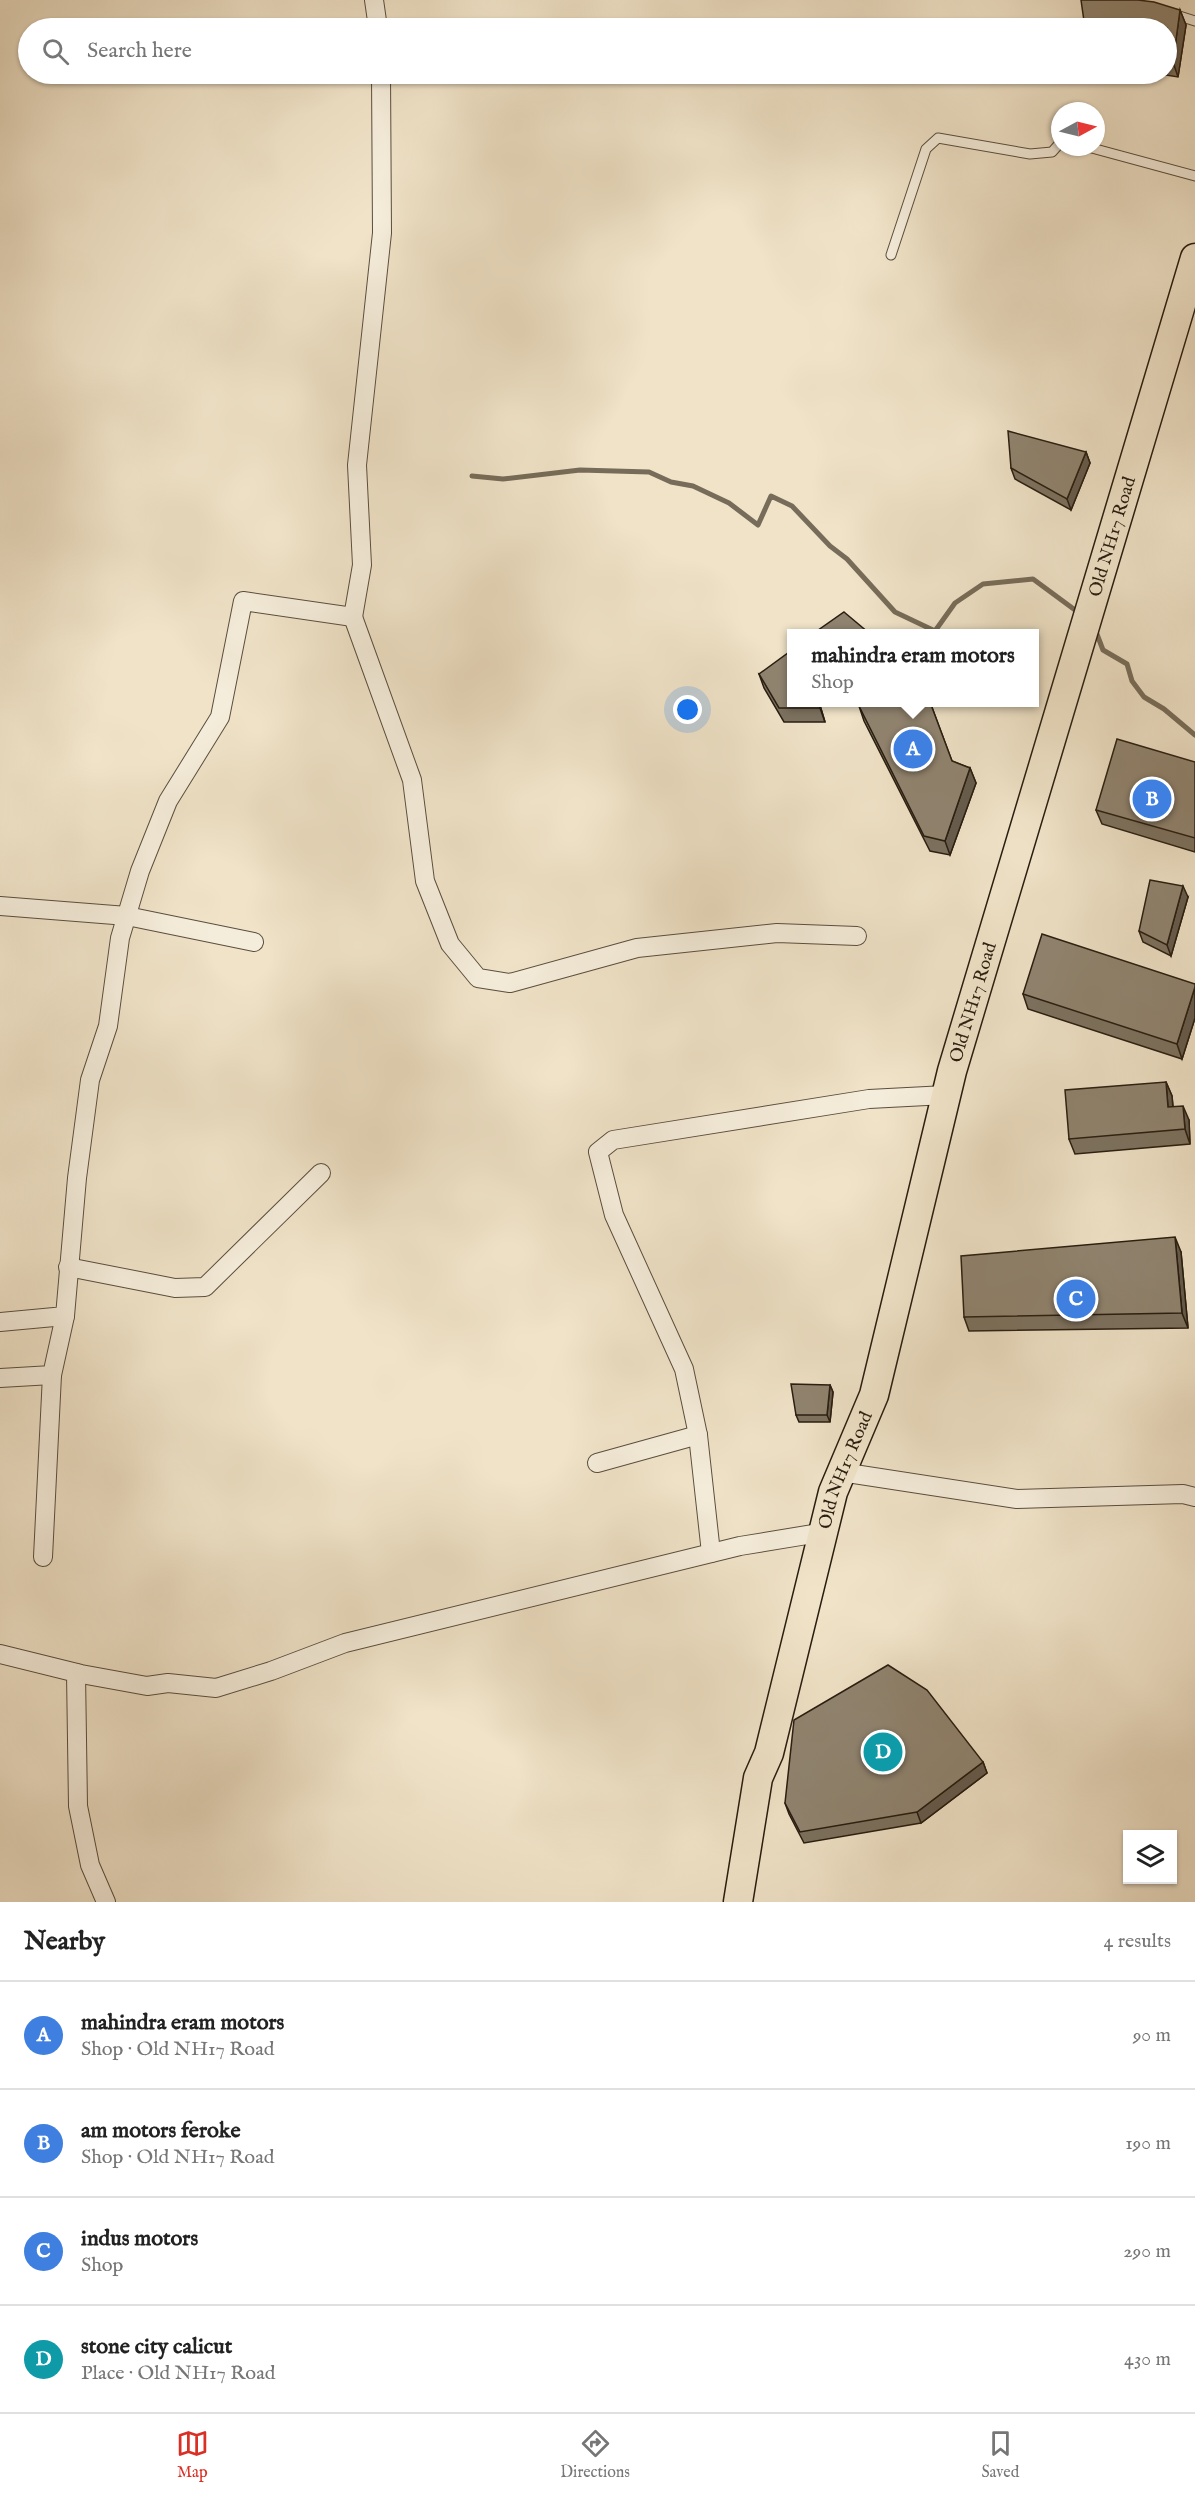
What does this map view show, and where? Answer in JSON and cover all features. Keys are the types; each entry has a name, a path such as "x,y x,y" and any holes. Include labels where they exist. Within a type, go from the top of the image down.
{"main road":[{"name":"Old NH17 Road","path":"738,1902 758,1778 769,1753 833,1492 873,1395 946,1095 1195,258"},
{"name":"Old NH17 Road","path":"752,1902 772,1783 769,1753"}],"street":[{"path":"374,0 377,18"},
{"path":"381,84 382,233 357,465 362,565 353,617 412,780 425,881 450,944 477,978 510,983 637,948 777,933 857,936"},
{"path":"43,1557 52,1375 65,1316 68,1267 90,1080 108,1026 120,938 140,871 168,801 220,717 243,601 353,617"},
{"path":"0,906 127,916 254,942"},
{"path":"711,1553 698,1435 684,1369 614,1215 598,1152 613,1140 869,1098 946,1095"},
{"path":"68,1267 175,1288 205,1287 321,1173"},
{"path":"0,1322 65,1316"},
{"path":"0,1378 52,1375"},
{"path":"597,1463 698,1435"},
{"path":"841,1472 1017,1499 1183,1494 1195,1497"},
{"path":"0,1654 76,1673 147,1686 168,1683 216,1689 345,1643 711,1553 825,1532"},
{"path":"76,1673 78,1806 90,1865 106,1902"}],"lane":[{"path":"1163,11 1195,21"},
{"path":"891,255 926,148 938,138 1030,154 1051,152"},
{"path":"1105,152 1195,176"}],"building":[{"path":"1081,0 1138,0 1180,10 1177,32 1177,18 1084,18"},
{"path":"1008,431 1086,452 1067,499 1011,468"},
{"path":"844,612 864,629 820,629"},
{"path":"787,654 787,707 820,708 779,708 759,674"},
{"path":"860,707 932,707 952,761 970,768 945,841 924,836"},
{"path":"1117,739 1195,762 1195,838 1096,810"},
{"path":"1150,880 1183,886 1167,945 1139,931"},
{"path":"1042,934 1195,984 1177,1044 1023,994"},
{"path":"1166,1082 1168,1107 1183,1106 1185,1129 1069,1139 1065,1090"},
{"path":"1175,1237 1182,1313 964,1317 961,1256"},
{"path":"791,1384 830,1385 827,1415 796,1415"},
{"path":"888,1665 927,1690 983,1762 917,1812 800,1832 785,1803 794,1720"}],"waterway":[{"path":"472,476 503,479 580,470 649,472 671,482 693,486 729,503 758,525 771,496 792,506 830,546 847,559 895,612 931,629"},
{"path":"936,629 955,603 983,584 1033,579 1075,610"},
{"path":"1095,629 1103,650 1127,664 1132,681 1144,697 1164,709 1195,735"}],"place":[{"name":"mahindra eram motors","path":"913,749"},
{"name":"am motors feroke","path":"1152,799"},
{"name":"indus motors","path":"1076,1299"},
{"name":"stone city calicut","path":"883,1752"}]}
